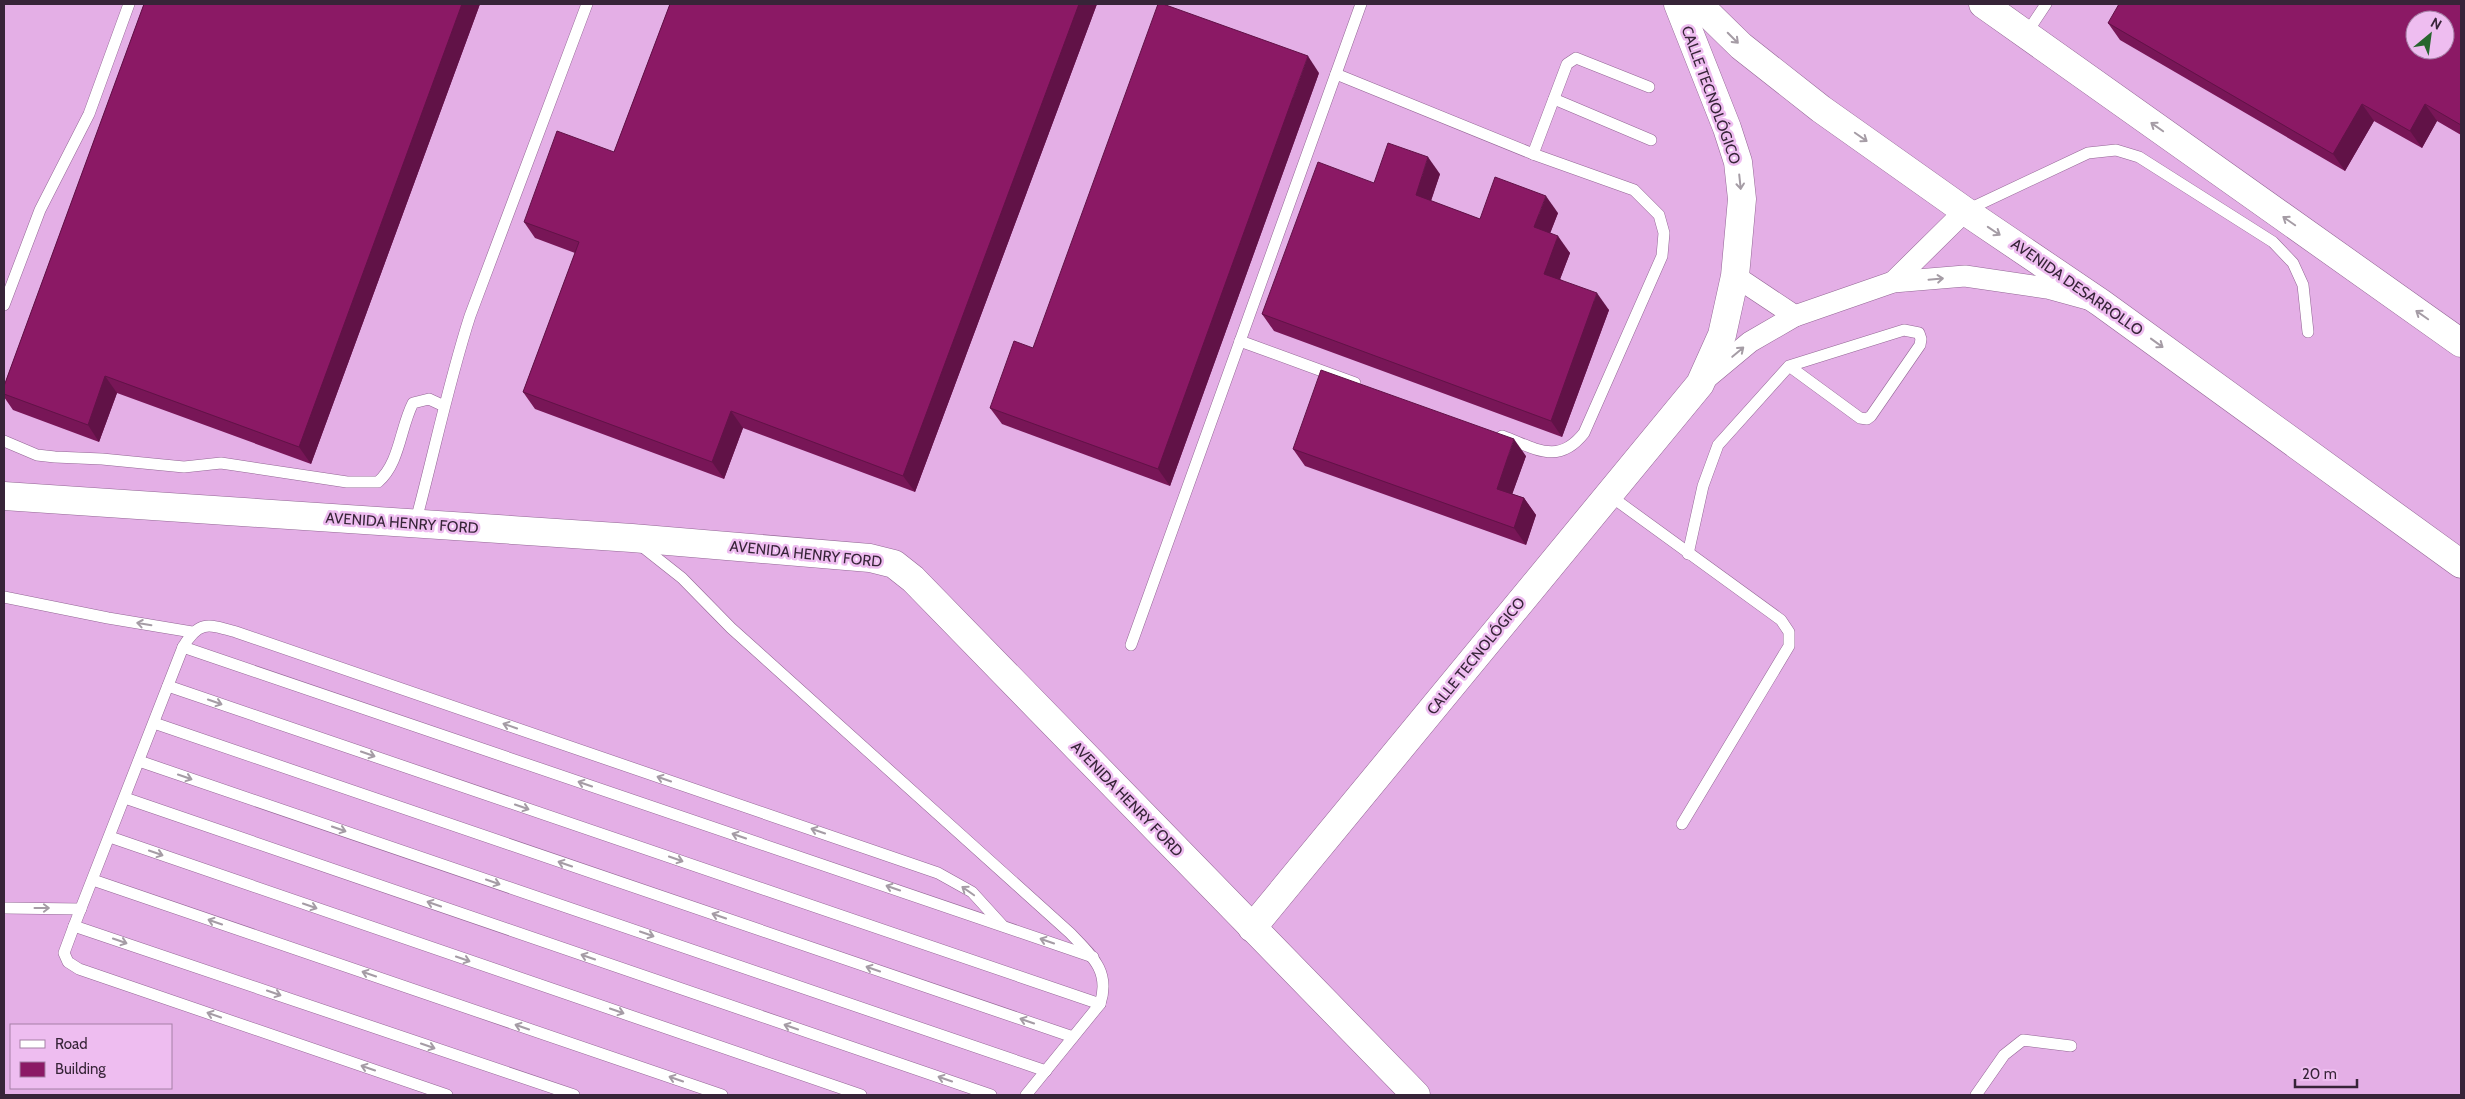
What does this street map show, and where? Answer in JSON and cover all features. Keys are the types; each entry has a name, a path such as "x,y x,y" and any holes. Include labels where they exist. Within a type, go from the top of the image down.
{"street":[{"name":"CALLE TECNOLÓGICO","path":"1678,4 1738,162 1742,199 1735,276 1722,335 1700,384"},
{"name":"AVENIDA DESARROLLO","path":"1698,4 1742,46 1821,109 1965,211 2101,303 2461,564"},
{"path":"1986,5 2461,344"},
{"name":"CALLE TECNOLÓGICO","path":"1894,282 1965,211"},
{"path":"1735,276 1795,316"},
{"name":"CALLE TECNOLÓGICO","path":"1252,928 1700,384 1750,342 1795,316 1894,282 1965,276 2046,288 2101,303"},
{"name":"AVENIDA HENRY FORD","path":"4,496 632,538 870,558 894,564 914,579 1416,1095"},
{"path":"2421,534 2461,547"}],"lane":[{"path":"4,305 40,210 89,114 129,4"},
{"path":"416,524 437,446 444,406 470,316 587,4"},
{"path":"1131,646 1361,4"},
{"path":"2026,34 2046,4"},
{"path":"1533,154 1567,64 1576,58 1649,87"},
{"path":"1336,74 1533,154 1634,190 1659,215 1664,233 1662,256 1584,433 1574,446 1560,452 1543,451 1488,431"},
{"path":"1554,99 1651,140"},
{"path":"1965,211 2088,153 2116,150 2139,157 2273,242 2293,263 2303,285 2308,332"},
{"path":"1688,554 1703,486 1718,445 1789,366 1904,330 1919,333 1921,339 1920,345 1871,416 1867,419 1860,418 1789,366"},
{"path":"1240,341 1369,388"},
{"path":"4,441 37,454 55,457 102,459 184,467 221,463 347,482 378,482 392,466 406,417 414,403 429,399 444,406"},
{"path":"1609,495 1781,620 1789,632 1789,646 1682,824"},
{"path":"632,538 682,578 731,628 1070,933 1093,957 1104,976 1103,994 1100,1004 1026,1095"},
{"path":"4,597 108,618 192,632 204,627 216,626 236,632 938,872 972,892 1002,926"},
{"path":"192,632 168,686 74,926 64,953 68,962 80,969 447,1095"},
{"path":"184,647 1093,957"},
{"path":"168,686 1100,1004"},
{"path":"154,723 1073,1037"},
{"path":"139,761 1046,1071"},
{"path":"125,798 991,1095"},
{"path":"110,837 862,1095"},
{"path":"93,880 722,1095"},
{"path":"4,908 81,909"},
{"path":"74,926 574,1095"},
{"path":"1976,1095 2004,1055 2023,1040 2071,1046"}],"shaded area":[{"path":"4,4 2461,4 2461,1095 4,1095"}],"building":[{"path":"144,4 462,4 299,447 105,376 88,425 4,394 4,386"},
{"path":"670,4 1079,4 903,476 731,411 712,462 523,392 579,242 524,222 557,131 614,152"},
{"path":"1158,4 1163,4 1308,56 1158,469 990,408 1014,341 1033,348"},
{"path":"2119,4 2461,4 2461,125 2425,104 2410,131 2362,104 2333,154 2108,23"},
{"path":"1388,143 1428,157 1416,195 1480,219 1495,177 1546,196 1534,227 1558,236 1544,274 1597,293 1551,421 1262,314 1318,162 1374,183"},
{"path":"1321,370 1514,439 1497,489 1524,498 1514,528 1293,449"}]}
